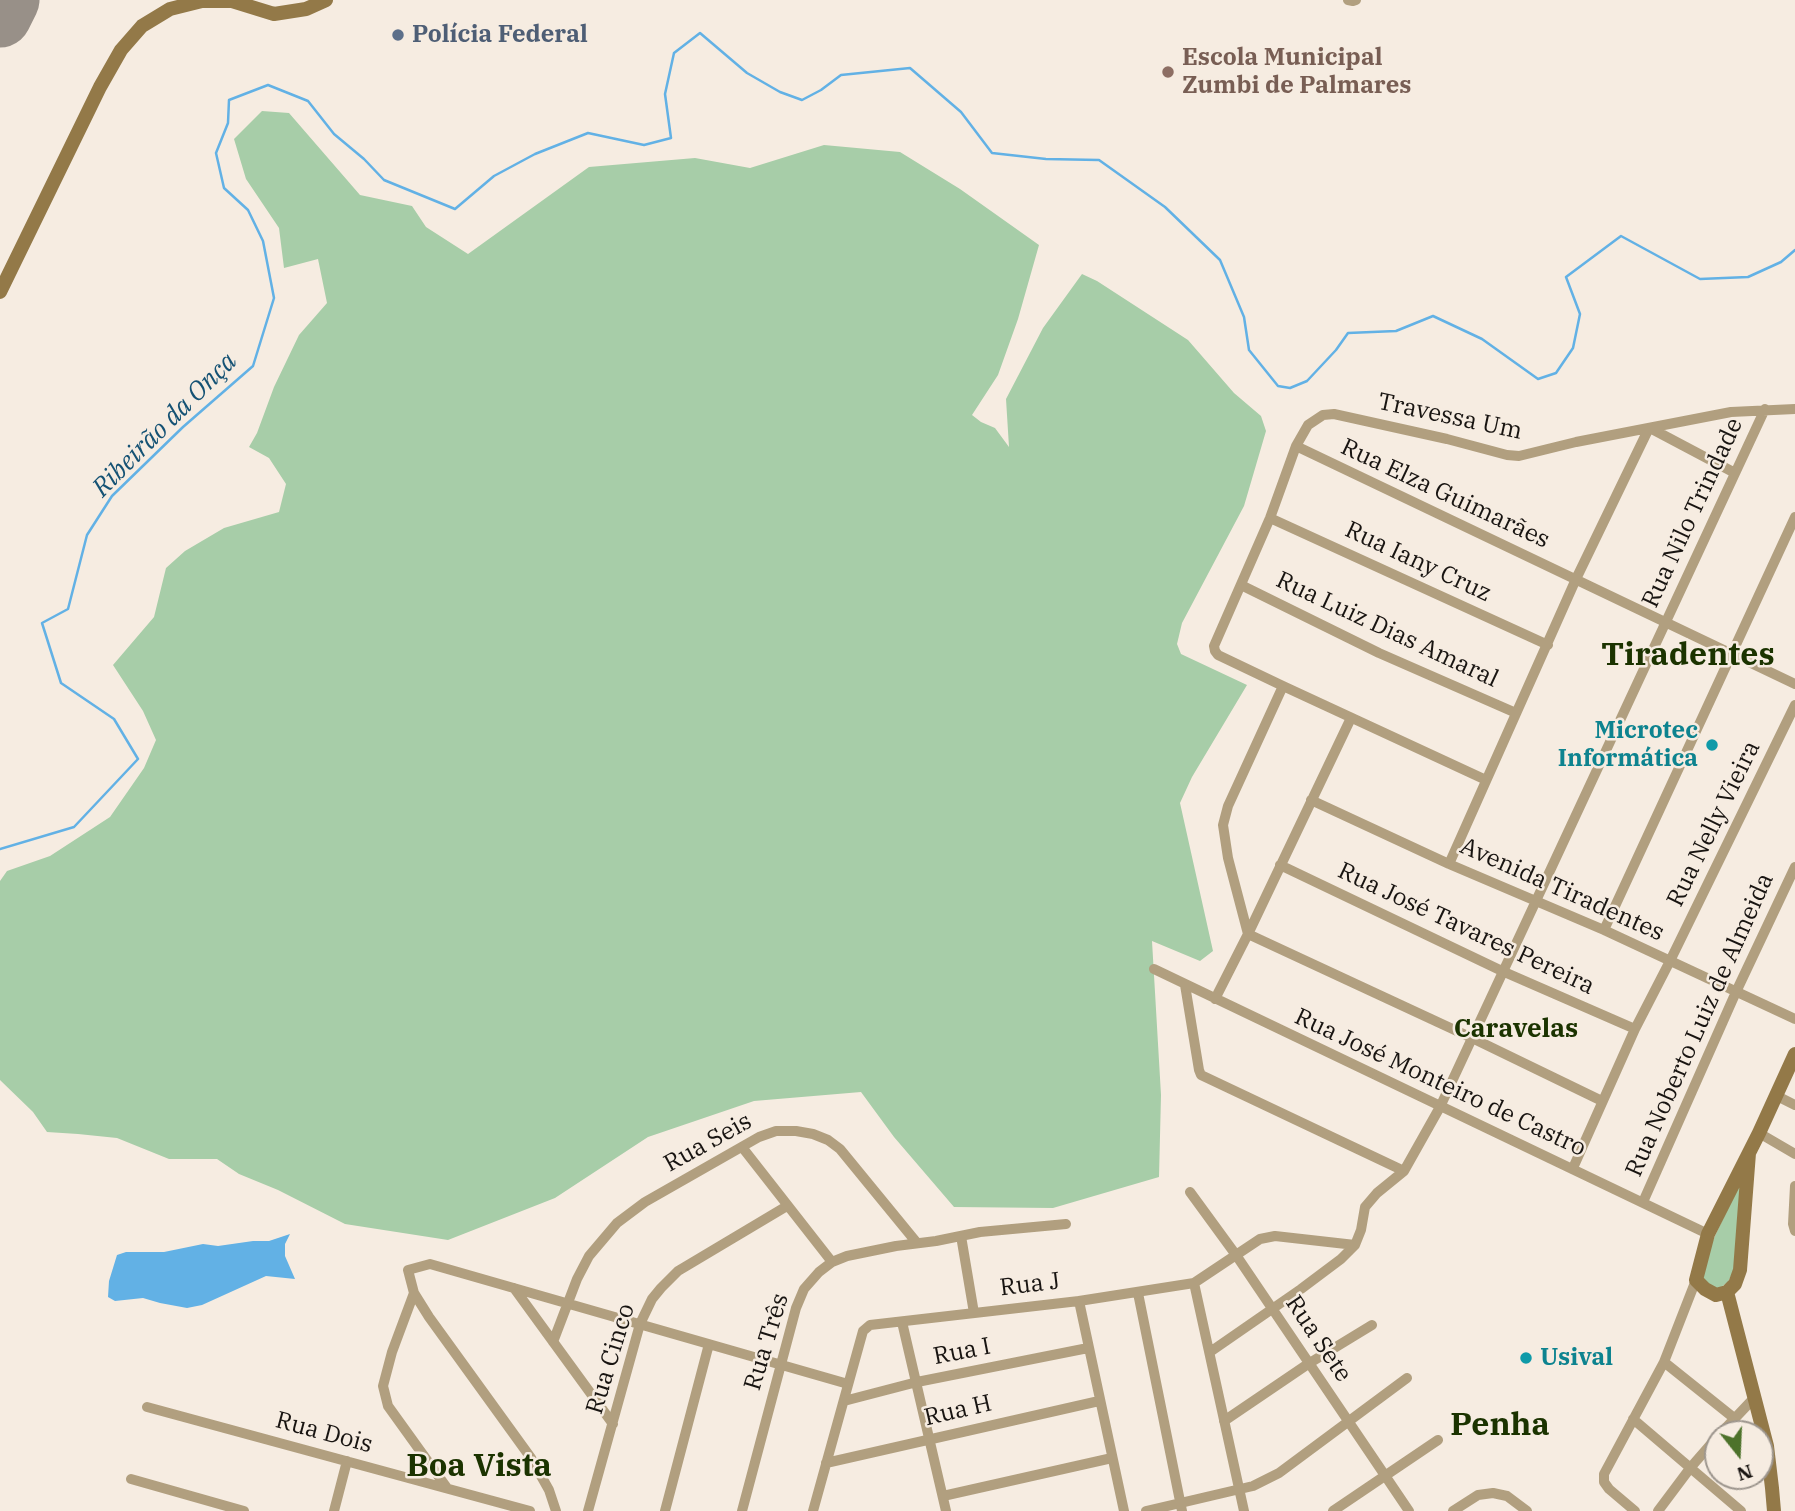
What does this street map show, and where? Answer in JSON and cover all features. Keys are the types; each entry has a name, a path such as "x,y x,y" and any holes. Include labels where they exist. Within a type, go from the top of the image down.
{"street":[{"path":"0,292 100,87 121,50 142,26 170,9 202,1 232,1 274,14 306,9 326,0"},
{"path":"1348,0 1356,0"},
{"name":"Travessa Um","path":"1283,686 1218,655 1214,646 1270,518 1296,446 1308,425 1323,415 1334,414 1447,439 1507,456 1519,456 1576,442 1731,412 1795,409"},
{"name":"Rua Nilo Trindade","path":"1404,1171 1440,1107 1765,410"},
{"path":"1449,864 1576,579 1649,428 1735,473"},
{"name":"Rua Elza Guimarães","path":"1296,446 1795,684"},
{"path":"1604,930 1795,517"},
{"name":"Rua Iany Cruz","path":"1270,518 1548,645"},
{"name":"Rua Luiz Dias Amaral","path":"1241,585 1379,653 1516,713"},
{"path":"1248,934 1228,858 1223,825 1228,806 1283,686 1486,780"},
{"name":"Rua Nelly Vieira","path":"1573,1168 1635,1029 1795,705"},
{"path":"1214,999 1248,934 1350,718"},
{"name":"Avenida Tiradentes","path":"1311,800 1449,864 1604,930 1795,1019"},
{"name":"Rua José Tavares Pereira","path":"1280,865 1502,971 1635,1029"},
{"name":"Rua Noberto Luiz de Almeida","path":"1643,1202 1795,867"},
{"path":"1248,934 1602,1101"},
{"name":"Rua José Monteiro de Castro","path":"1154,970 1708,1234"},
{"path":"1185,985 1201,1075 1404,1171 1377,1193 1366,1207 1355,1245 1341,1259 1210,1352"},
{"path":"1635,1511 1609,1489 1604,1482 1604,1474 1664,1362 1696,1280 1708,1234 1795,1054"},
{"path":"1777,1096 1795,1105"},
{"name":"Rua Seis","path":"553,1342 577,1279 589,1256 617,1223 645,1202 759,1137 776,1131 813,1134 840,1149 917,1243"},
{"path":"1759,1133 1795,1154"},
{"path":"742,1147 832,1262"},
{"path":"1696,1280 1716,1295 1727,1292 1735,1284 1740,1270 1749,1153"},
{"path":"1794,1227 1795,1186"},
{"name":"Rua Sete","path":"1190,1192 1236,1255 1409,1511"},
{"name":"Rua Cinco","path":"588,1511 640,1324 652,1299 678,1270 787,1206"},
{"name":"Rua Três","path":"742,1511 796,1308 804,1289 819,1272 832,1262 847,1256 980,1232 1066,1224"},
{"path":"961,1236 974,1313"},
{"path":"1244,1511 1194,1283 1260,1238 1275,1236 1355,1245"},
{"path":"556,1511 549,1490 531,1458 414,1293 408,1269 430,1264 848,1384 813,1511"},
{"name":"Rua J","path":"848,1384 863,1331 870,1325 1079,1301 1194,1283"},
{"path":"513,1288 613,1424"},
{"path":"1727,1292 1766,1446 1774,1511"},
{"path":"414,1293 385,1375 385,1398 395,1417 447,1488"},
{"path":"1138,1293 1181,1507"},
{"path":"1079,1301 1124,1511"},
{"path":"902,1322 946,1511"},
{"path":"1224,1421 1308,1364 1372,1325"},
{"path":"665,1511 709,1344"},
{"name":"Rua I","path":"844,1401 917,1382 1088,1348"},
{"path":"1664,1362 1734,1418 1755,1397"},
{"path":"1146,1511 1181,1507 1253,1486 1279,1473 1407,1378"},
{"name":"Rua H","path":"826,1462 1099,1401"},
{"name":"Rua Dois","path":"148,1407 530,1511"},
{"path":"1633,1419 1741,1511"},
{"path":"1333,1511 1438,1440"},
{"path":"1658,1511 1704,1452"},
{"path":"943,1496 1112,1458"},
{"path":"334,1511 347,1461"},
{"path":"131,1479 244,1511"},
{"path":"1453,1511 1478,1495 1493,1493 1507,1496 1522,1509"}],"green space":[{"path":"262,111 289,113 360,195 412,206 426,227 468,254 589,167 695,158 750,168 824,145 900,152 960,189 1039,245 1018,319 998,375 972,415 995,428 1009,447 1006,399 1043,328 1082,274 1188,340 1234,393 1261,416 1266,431 1244,506 1182,623 1177,644 1181,654 1247,685 1192,777 1180,803 1213,951 1200,961 1152,941 1161,1095 1159,1177 1053,1208 954,1207 894,1137 861,1092 754,1101 648,1137 555,1198 448,1240 345,1224 278,1190 239,1174 217,1159 169,1159 117,1138 47,1132 33,1112 0,1080 0,881 7,871 50,856 110,817 144,768 156,740 143,711 113,665 154,617 166,568 185,551 224,528 279,512 286,484 269,458 249,447 299,335 327,303 318,259 284,268 279,228 246,179 234,139"},
{"path":"1742,1178 1734,1270 1728,1282 1720,1288 1712,1288 1705,1284 1700,1268"}],"water":[{"path":"290,1234 285,1244 285,1256 295,1279 266,1276 202,1305 187,1308 143,1298 115,1301 108,1297 109,1281 117,1255 126,1252 164,1252 203,1244 218,1246 269,1241"}],"waterway":[{"name":"Ribeirão da Onça","path":"0,849 74,827 138,759 114,719 61,683 42,623 68,609 87,535 112,496 183,427 253,366 274,298 263,241 248,210 224,188 216,153 228,123 229,100 268,85 308,101 334,134 384,180 455,209 494,176 535,154 588,133 644,145 671,138 665,94 674,53 700,33 747,73 780,92 802,100 841,75 910,68 961,112 992,153 1046,159 1099,160 1165,207 1220,260 1244,317 1249,350 1278,386 1290,388 1307,381 1348,333 1396,331 1433,316 1482,339 1538,379 1556,373 1573,348 1580,314 1566,277 1621,236 1700,279 1748,277 1781,262 1795,250"}],"runway":[{"path":"0,16 8,0"}],"place":[{"name":"Polícia Federal","path":"398,35"},
{"name":"Escola Municipal Zumbi de Palmares","path":"1168,72"},
{"name":"Microtec Informática","path":"1712,745"},
{"name":"Usival","path":"1526,1358"}],"district":[{"name":"Tiradentes","path":"1688,656"},
{"name":"Caravelas","path":"1516,1029"},
{"name":"Penha","path":"1500,1426"},
{"name":"Boa Vista","path":"479,1467"}]}
